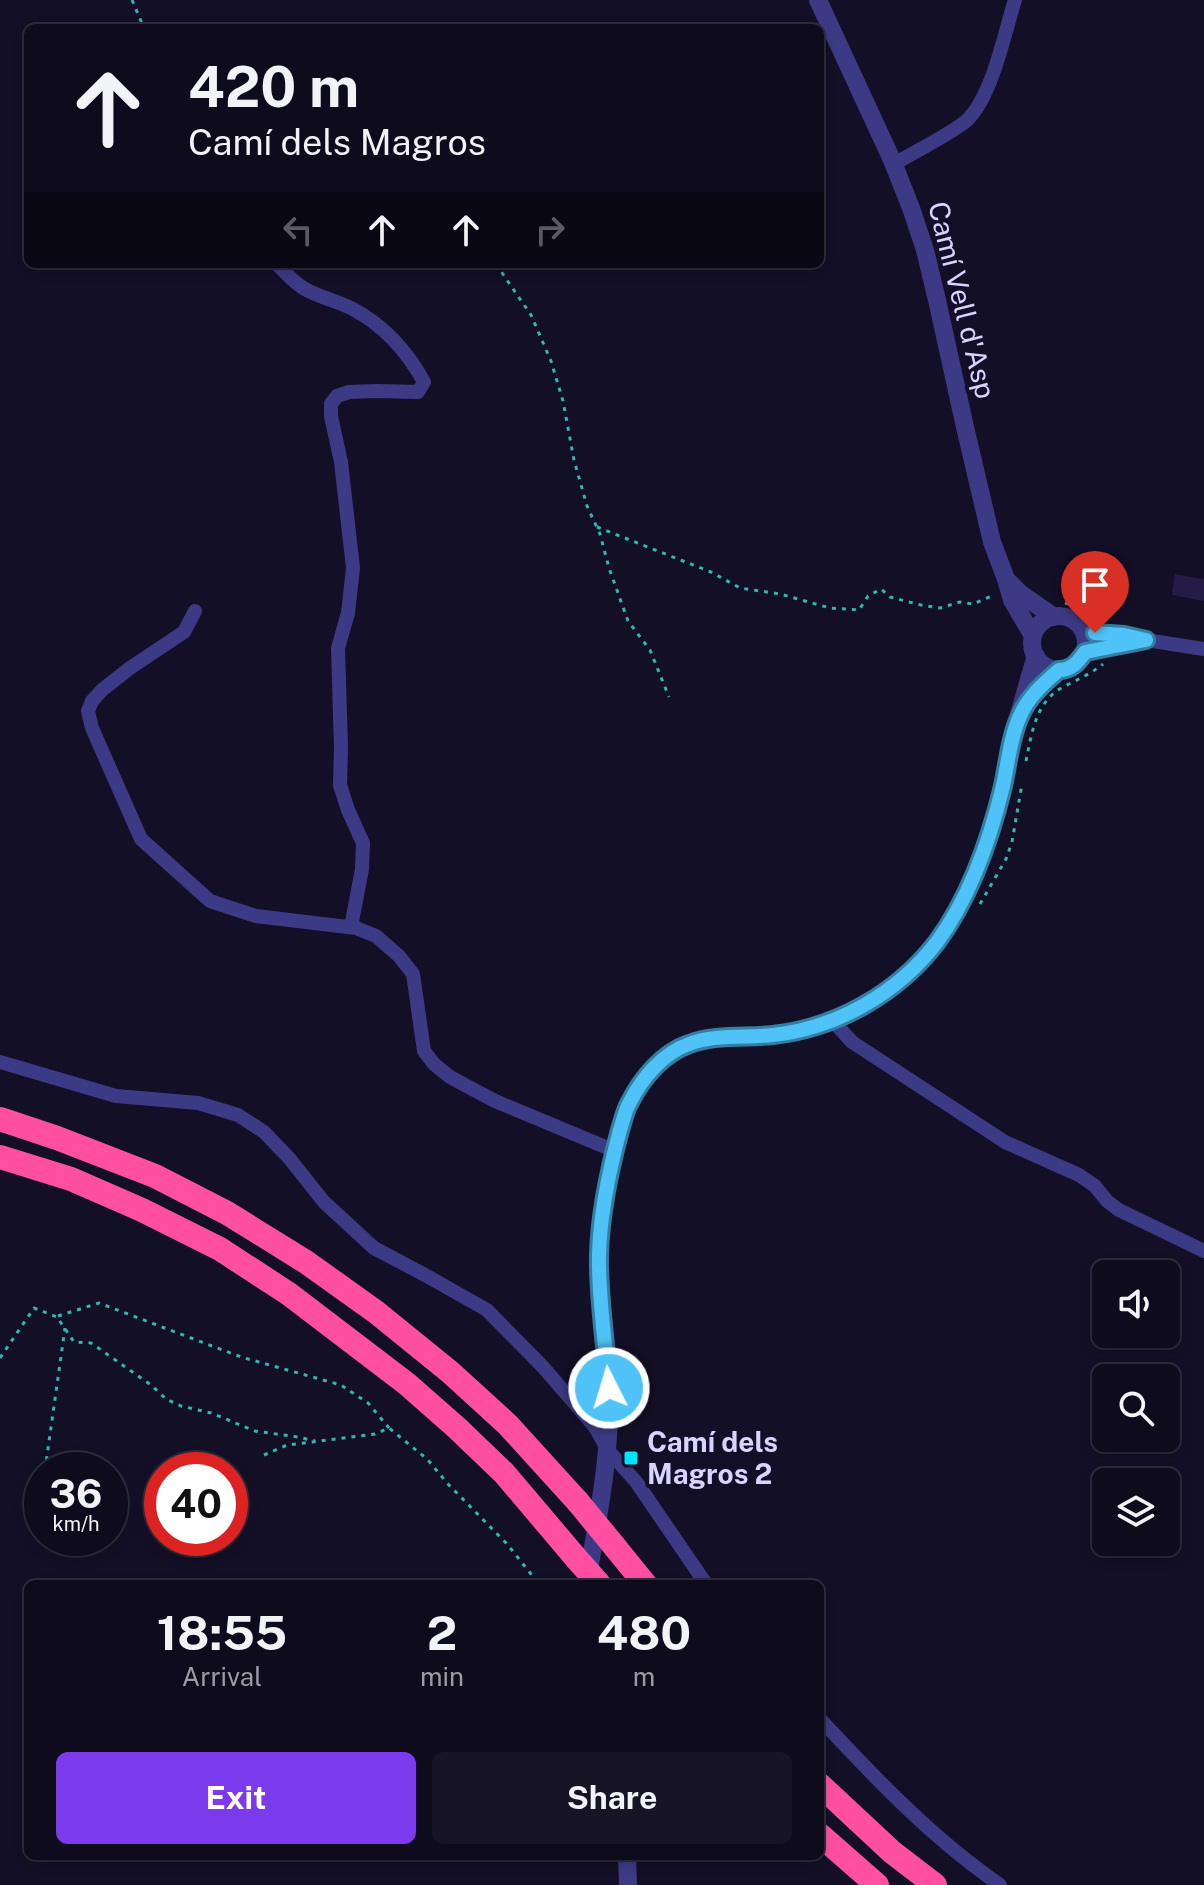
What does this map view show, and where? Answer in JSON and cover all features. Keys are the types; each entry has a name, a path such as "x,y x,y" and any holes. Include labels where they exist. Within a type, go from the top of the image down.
{"highway":[{"path":"0,1119 155,1176 227,1213 306,1262 376,1312 450,1372 508,1425 578,1502 642,1580"},
{"path":"0,1157 71,1179 142,1210 220,1249 289,1294 395,1374 457,1428 504,1473 595,1580"},
{"path":"824,1789 892,1852 935,1885"},
{"path":"824,1839 877,1885"}],"street":[{"name":"Camí Vell d'Asp","path":"818,0 894,164 925,250 992,542 1012,600 1033,636"},
{"path":"894,164 964,122 976,110 990,83 1015,0"},
{"path":"281,268 304,289 353,309 381,327 415,365 424,382 418,392 349,392 337,396 331,404 353,568 348,613 338,648 340,785 363,843 362,869 351,927"},
{"name":"Camí Vell d'Asp","path":"1007,583 1021,594 1059,610"},
{"path":"1059,610 1083,630 1085,652 1077,664 1065,670 1053,670 1036,656 1033,636 1043,622 1059,610"},
{"path":"195,611 184,632 102,690 88,711 92,728 141,839 210,901 256,916 351,927 376,936 399,956 413,974 424,1051 434,1064 450,1077 495,1101 615,1151"},
{"path":"1083,630 1114,640 1146,640 1204,649"},
{"path":"1085,652 1114,640"},
{"path":"587,1580 608,1450 609,1388 599,1258 602,1214 628,1105 643,1080 674,1051 689,1043 775,1035 833,1021 871,1001 918,964 938,940 971,881 993,821 1036,656"},
{"path":"1021,713 1038,689 1059,670"},
{"path":"833,1021 852,1042 1005,1142 1079,1175 1119,1210 1204,1251"},
{"path":"0,1062 116,1096 198,1103 238,1115 264,1132 324,1202 374,1248 487,1310 543,1367 595,1427 608,1450 637,1483 703,1580"},
{"path":"824,1723 920,1822 1000,1885"},
{"path":"627,1860 628,1885"}],"path":[{"path":"132,0 142,24"},
{"path":"499,268 531,315 551,361 587,506 628,621 650,650 669,697"},
{"path":"597,527 711,572 740,588 780,594 830,608 859,610 868,596 881,589 890,597 921,605 940,608 960,602 973,604 1007,583"},
{"path":"1026,763 1039,712 1046,699 1109,659 1114,640 1112,626 1103,617 1082,607 1059,610"},
{"path":"980,904 1006,859 1012,842 1023,776"},
{"path":"57,1317 99,1303 241,1357 341,1385 368,1403 389,1428 427,1459 507,1544 536,1580"},
{"path":"0,1358 34,1308 57,1317 74,1342 91,1343 166,1399 255,1431 315,1441"},
{"path":"48,1452 65,1328"},
{"path":"264,1455 287,1445 375,1434 389,1428"}],"building":[{"path":"1175,574 1204,579 1204,601 1172,595"}],"place":[{"name":"Camí dels Magros 2","path":"631,1458"}],"route":[{"path":"609,1388 599,1258 602,1214 613,1156 628,1105 643,1080 660,1062 689,1043 800,1031 846,1015 896,984 918,964 938,940 971,881 993,821 1021,713 1038,689 1059,670 1077,664 1085,652 1146,640 1095,633"}]}
